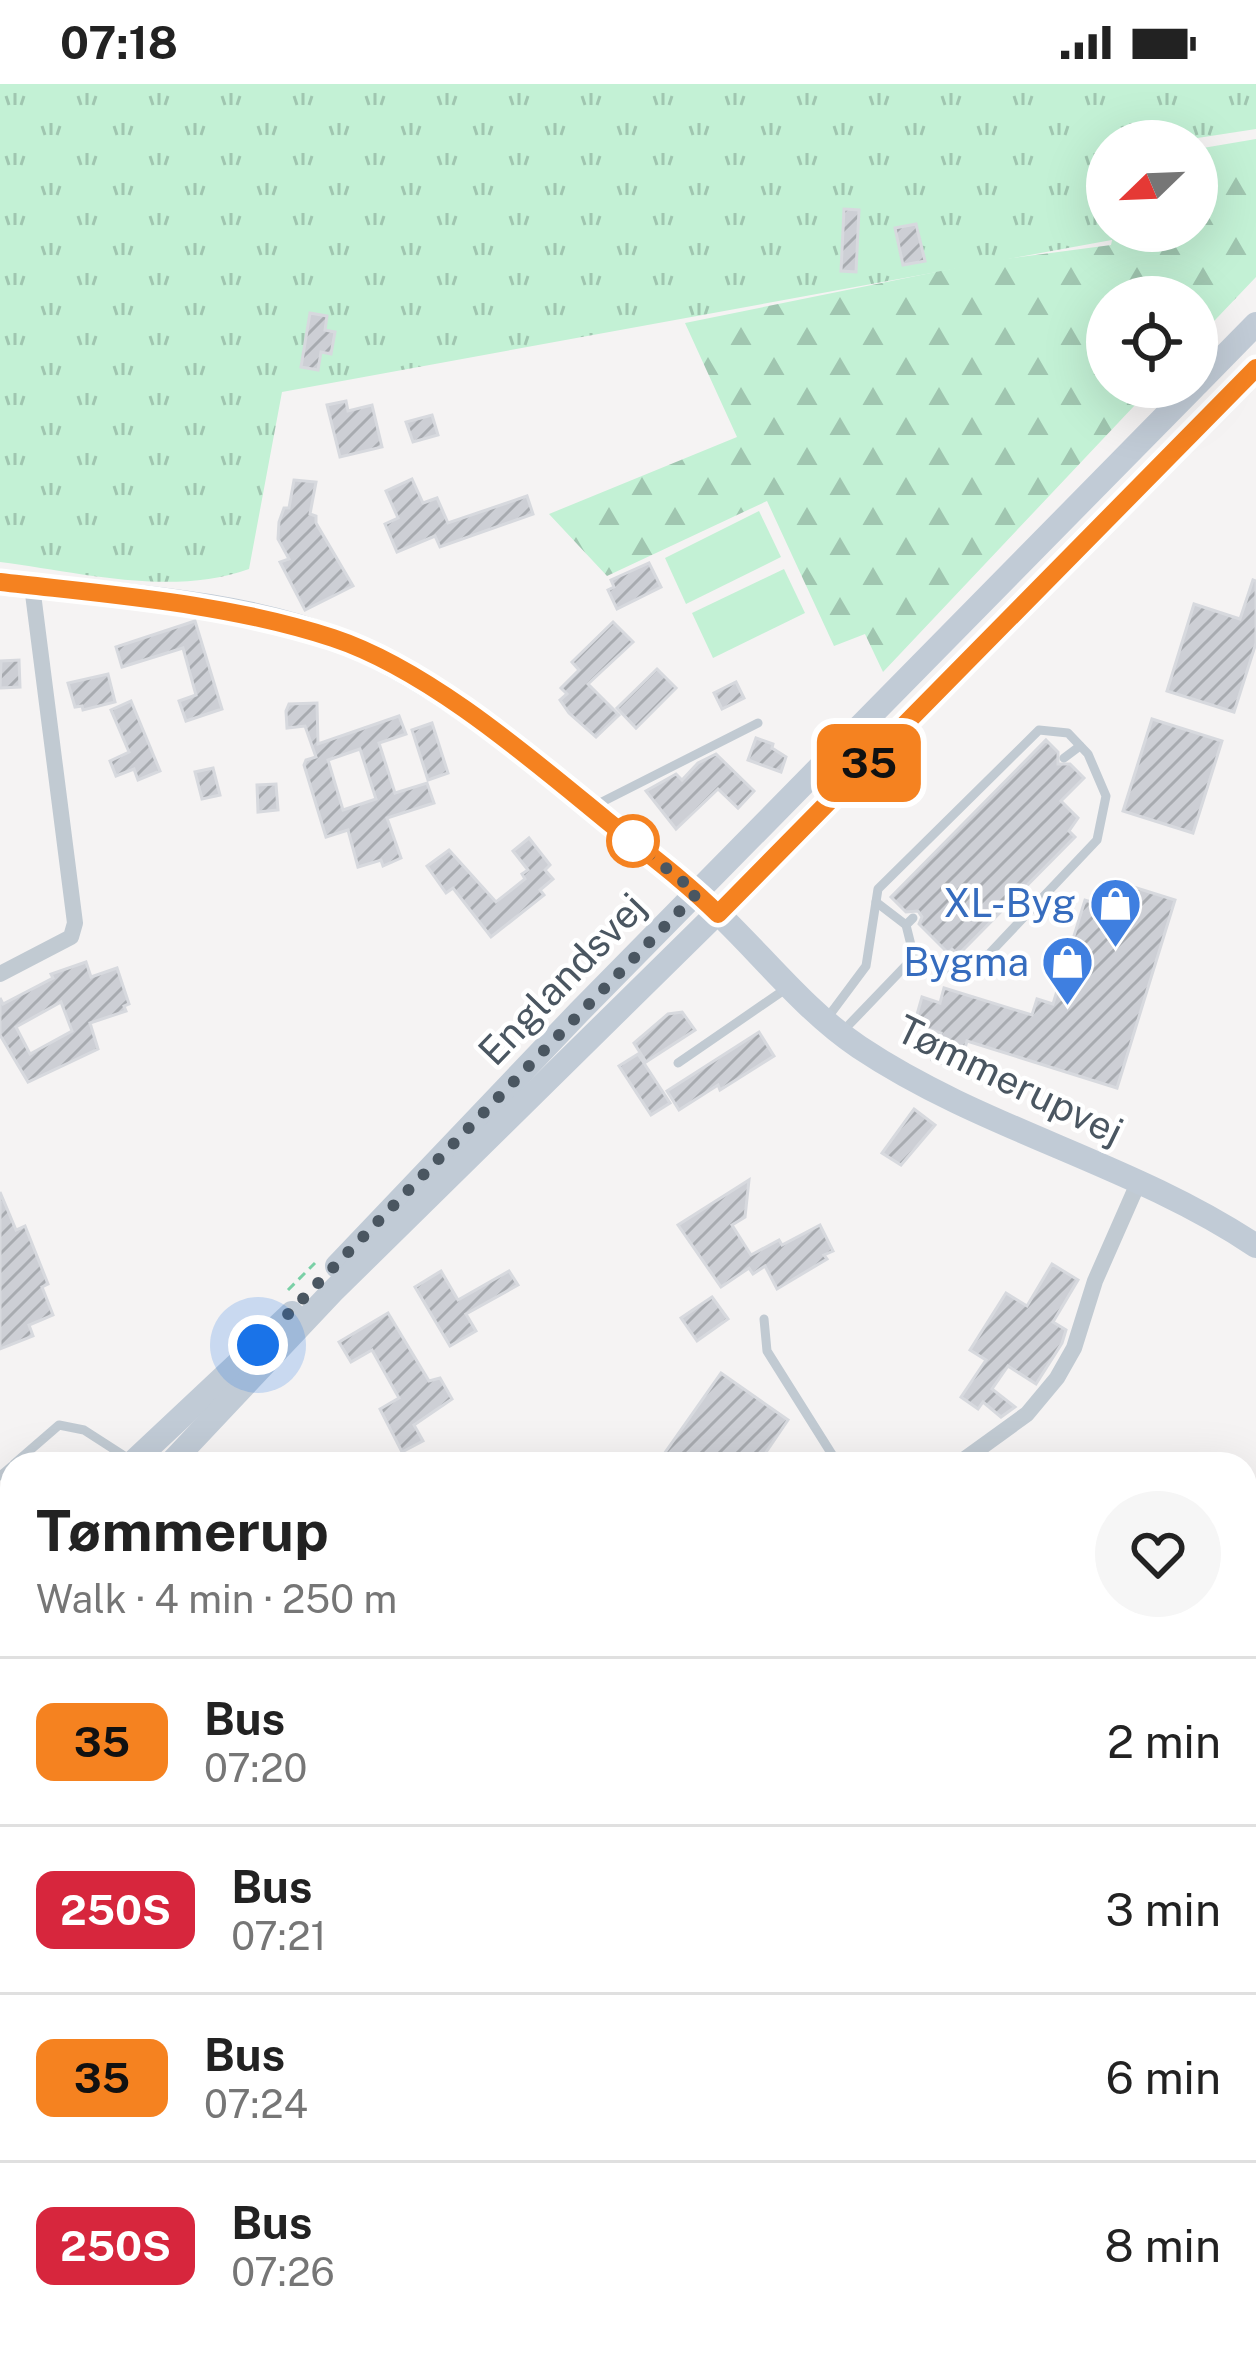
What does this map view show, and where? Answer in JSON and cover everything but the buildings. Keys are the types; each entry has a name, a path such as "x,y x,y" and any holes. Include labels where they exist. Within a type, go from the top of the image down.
{"main road":[{"name":"Englandsvej","path":"1218,362 1256,324"},
{"name":"Englandsvej","path":"181,1452 332,1292 718,914 1256,368"},
{"name":"Englandsvej","path":"146,1452 289,1316 1172,408"},
{"name":"Tømmerupvej","path":"0,582 231,610 336,639 398,668 470,715 591,807 697,893 834,1026 902,1074 968,1108 1139,1180 1256,1246"}],"street":[{"path":"0,974 71,938 75,923 32,586"},
{"path":"975,1452 1028,1414 1057,1378 1074,1348 1095,1281 1139,1180"}],"lane":[{"path":"591,807 758,723"},
{"path":"834,1026 866,965 878,889 1039,730 1068,733 1088,754 1106,796 1097,840 989,954 949,970 914,957"},
{"path":"1064,758 1080,746"},
{"path":"876,902 909,921 914,957"},
{"path":"834,1026 914,957"},
{"path":"678,1063 791,985"},
{"path":"764,1319 766,1351 830,1452"},
{"path":"28,1452 59,1425 83,1430 117,1452"}],"green space":[{"path":"0,84 1256,84 1256,129 1218,135 1218,120 1086,120 1086,245 282,392 249,569 219,577 157,582 0,562"},
{"path":"1256,139 1256,277 1218,317 1218,276 1086,276 1086,408 1132,408 883,672 865,634 834,646 767,501 607,576 549,514 737,437 685,323 990,261 1086,248 1086,252 1218,252 1218,145"},
{"path":"759,511 781,557 686,604 665,558"},
{"path":"784,569 805,613 713,658 692,613"}],"bus line":[{"name":"35","path":"0,582 231,610 336,639 398,668 488,727 718,914 1256,368"}],"place":[{"name":"XL-Byg","path":"1115,949"},
{"name":"Bygma","path":"1068,1008"}],"route":[{"path":"258,1345 697,893 629,838 633,841"}]}
